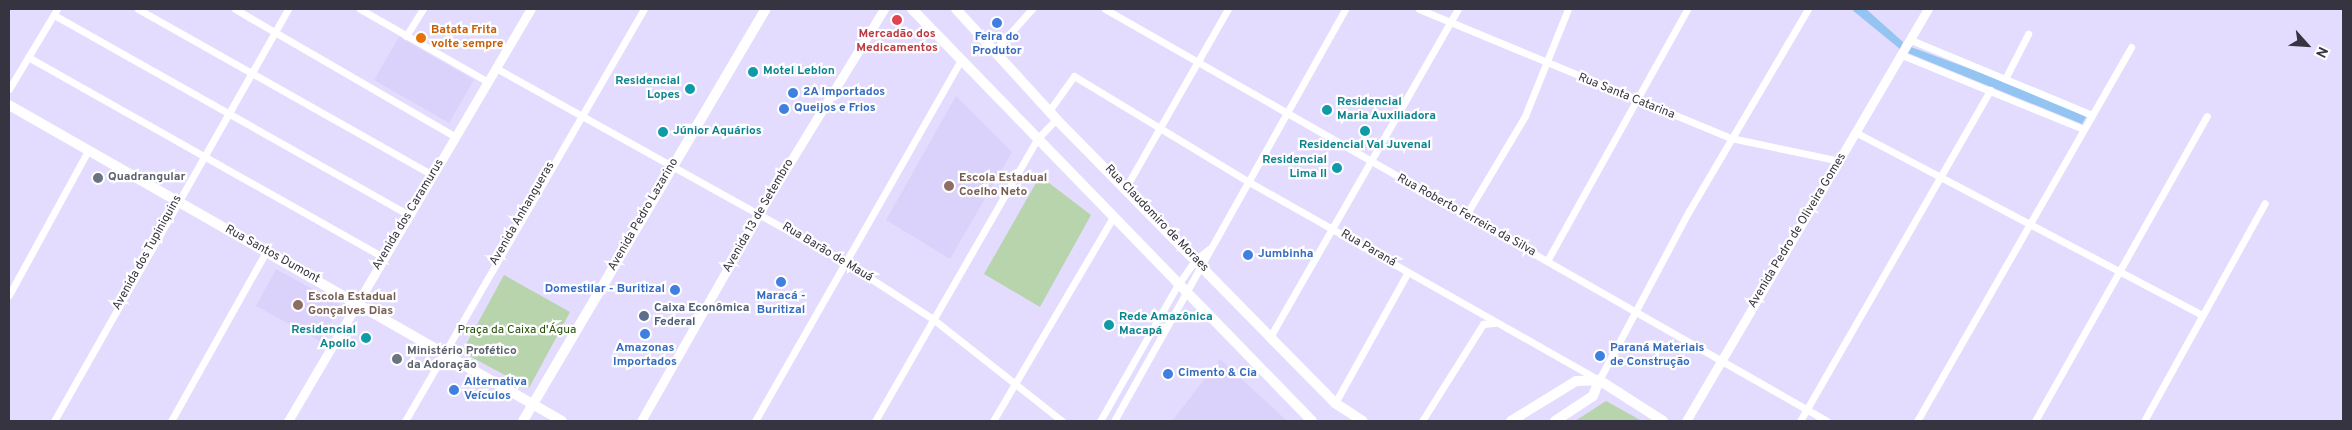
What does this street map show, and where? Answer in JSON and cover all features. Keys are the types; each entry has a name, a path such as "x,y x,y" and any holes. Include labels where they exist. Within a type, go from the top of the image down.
{"main road":[{"name":"Avenida Pedro Lazarino","path":"523,421 766,9"},
{"path":"912,9 960,62 1037,139 1177,286 1312,421"},
{"name":"Rua Claudomiro de Moraes","path":"956,9 1052,115 1126,187 1335,403 1363,421"},
{"name":"Rua Santos Dumont","path":"9,105 357,302 562,421"},
{"path":"1511,421 1576,381 1600,380 1593,396 1554,421"},
{"name":"Rua Paraná","path":"1600,380 1663,421"}],"street":[{"path":"138,9 433,175"},
{"path":"235,9 456,137"},
{"name":"Avenida dos Tupiniquins","path":"54,421 226,114 288,9"},
{"path":"360,9 488,82"},
{"path":"406,36 423,9"},
{"name":"Avenida dos Caramurus","path":"288,421 531,9"},
{"name":"Avenida Anhangueras","path":"405,421 578,117 644,9"},
{"path":"994,50 1032,9"},
{"name":"Rua Roberto Ferreira da Silva","path":"1105,9 1196,64 1721,359 1827,421"},
{"path":"1126,187 1228,9"},
{"path":"1100,421 1177,286 1199,264 1249,182 1345,9"},
{"name":"Rua Santa Catarina","path":"1419,9 1634,101 1731,138 1840,161"},
{"path":"1270,337 1458,9"},
{"path":"1466,215 1525,116 1544,63 1568,9"},
{"path":"1547,261 1634,101 1687,9"},
{"path":"1600,380 1634,311 1731,138 1808,9"},
{"name":"Avenida Pedro de Oliveira Gomes","path":"1686,421 1721,359 1857,133 1928,9"},
{"name":"Avenida 13 de Setembro","path":"641,421 759,213 882,11"},
{"path":"9,89 55,12 226,114 410,216"},
{"path":"2005,79 2028,34"},
{"path":"1911,40 2092,114"},
{"path":"1917,421 2033,222 2130,47"},
{"path":"1902,55 2083,130"},
{"path":"28,57 384,258"},
{"path":"755,421 847,263 960,62"},
{"name":"Rua Barão de Mauá","path":"496,68 578,117 674,164 847,263 933,319 1062,421"},
{"name":"Rua Paraná","path":"1052,115 1074,76 1158,130 1494,323 1600,380"},
{"path":"1800,421 1990,90"},
{"path":"875,421 1052,115"},
{"path":"2034,421 2122,269 2207,116"},
{"path":"1857,133 2033,222 2202,314"},
{"path":"9,295 88,151"},
{"path":"2144,421 2265,203"},
{"path":"993,421 1016,386 1112,218"},
{"path":"171,421 266,252"},
{"path":"1114,421 1187,296 1199,264"},
{"path":"1335,403 1408,272"},
{"path":"1422,421 1483,324 1494,323"}],"shaded area":[{"path":"399,37 474,80 449,123 374,80"},
{"name":"Escola Estadual Coelho Neto","path":"956,96 1012,152 950,259 886,220"},
{"name":"Escola Estadual Gonçalves Dias","path":"276,269 340,304 320,341 256,306"},
{"path":"1220,359 1287,421 1172,421"}],"green space":[{"path":"1040,176 1091,215 1040,307 984,274"},
{"name":"Praça da Caixa d'Água","path":"504,275 570,312 529,388 462,352"},
{"path":"1606,401 1642,421 1575,421"}],"water":[{"path":"1851,9 1866,9 1903,42 1900,49"},
{"path":"1911,47 2030,91 2086,117 2082,124 1908,53"}],"place":[{"name":"Mercadão dos Medicamentos","path":"897,20"},
{"name":"Feira do Produtor","path":"997,23"},
{"name":"Batata Frita volte sempre","path":"421,38"},
{"name":"Motel Leblon","path":"753,72"},
{"name":"Residencial Lopes","path":"690,89"},
{"name":"2A Importados","path":"793,93"},
{"name":"Queijos e Frios","path":"784,109"},
{"name":"Residencial Maria Auxiliadora","path":"1327,110"},
{"name":"Residencial Val Juvenal","path":"1365,131"},
{"name":"Júnior Aquários","path":"663,132"},
{"name":"Residencial Lima II","path":"1337,168"},
{"name":"Quadrangular","path":"98,178"},
{"name":"Escola Estadual Coelho Neto","path":"949,186"},
{"name":"Jumbinha","path":"1248,255"},
{"name":"Maracá - Buritizal","path":"781,282"},
{"name":"Domestilar - Buritizal","path":"675,290"},
{"name":"Escola Estadual Gonçalves Dias","path":"298,305"},
{"name":"Caixa Econômica Federal","path":"644,316"},
{"name":"Rede Amazônica Macapá","path":"1109,325"},
{"name":"Amazonas Importados","path":"645,334"},
{"name":"Residencial Apollo","path":"366,338"},
{"name":"Paraná Materiais de Construção","path":"1600,356"},
{"name":"Ministério Profético da Adoração","path":"397,359"},
{"name":"Cimento & Cia","path":"1168,374"},
{"name":"Alternativa Veículos","path":"454,390"}]}
